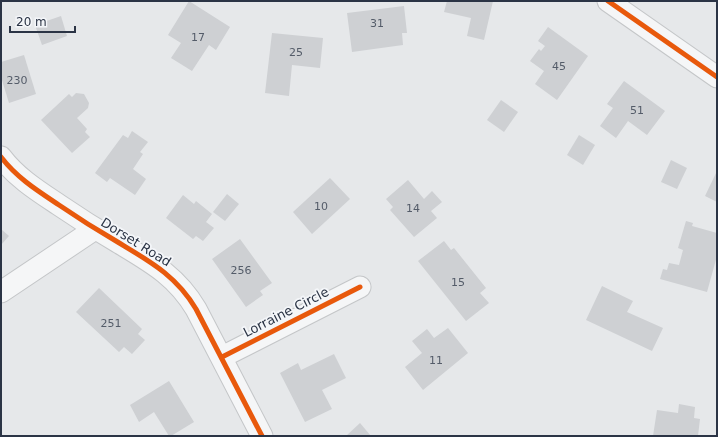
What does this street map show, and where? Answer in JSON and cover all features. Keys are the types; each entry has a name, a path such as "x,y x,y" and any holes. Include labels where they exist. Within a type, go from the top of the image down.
{"street":[{"path":"608,1 717,77"},
{"name":"Dorset Road","path":"1,157 25,182 95,229 156,266 179,285 196,309 262,436"},
{"path":"1,292 95,229"},
{"name":"Lorraine Circle","path":"222,357 360,287"}],"building":[{"path":"189,1 230,27 216,50 209,45 192,71 171,58 181,43 168,35"},
{"path":"447,1 493,1 484,40 467,36 471,18 444,12"},
{"path":"404,6 407,33 402,33 403,45 352,52 347,13"},
{"path":"61,16 67,36 42,45 35,25"},
{"path":"548,27 588,56 557,100 535,84 544,71 530,61 539,49 541,51 545,46 538,41"},
{"path":"272,33 323,38 320,68 292,65 289,96 265,93"},
{"path":"24,55 36,94 9,103 1,77 1,62"},
{"path":"624,81 665,111 647,135 628,121 616,138 600,126 613,108 607,104"},
{"path":"76,93 84,94 89,103 88,108 77,118 87,129 85,132 90,137 72,153 41,120 69,94 72,97"},
{"path":"501,100 518,112 504,132 487,120"},
{"path":"132,131 148,142 140,152 143,154 133,169 146,179 135,195 110,178 107,182 95,173 123,135 128,138"},
{"path":"579,135 595,145 583,165 567,155"},
{"path":"671,160 687,168 677,189 661,182"},
{"path":"717,171 717,202 705,196"},
{"path":"330,178 350,199 312,234 293,212"},
{"path":"408,180 424,199 432,191 442,202 431,211 437,218 414,237 390,210 393,207 386,199"},
{"path":"227,194 239,204 225,221 213,212"},
{"path":"183,195 194,204 196,201 212,214 206,222 214,228 203,241 196,236 193,239 166,218"},
{"path":"686,221 693,223 692,226 717,233 717,256 707,292 660,279 663,269 667,270 669,263 679,265 683,250 678,248"},
{"path":"1,229 9,236 1,245"},
{"path":"240,239 272,283 260,291 263,295 246,307 212,259"},
{"path":"444,241 451,250 454,248 486,288 480,293 489,303 466,321 418,261"},
{"path":"602,286 633,301 627,312 663,328 652,351 586,320"},
{"path":"99,288 142,329 138,334 145,340 132,354 124,347 119,352 76,312"},
{"path":"448,328 468,353 423,390 405,367 422,353 412,341 427,329 434,338"},
{"path":"334,354 346,378 322,390 332,409 305,422 280,373 298,363 301,370"},
{"path":"169,381 194,422 171,436 169,436 154,412 139,422 130,405"},
{"path":"679,404 695,407 694,418 700,419 698,436 653,436 657,410 678,413"},
{"path":"360,423 371,436 346,436"}],"cycle path":[{"path":"608,1 717,77"},
{"path":"1,157 21,178 36,189 88,224 151,262 180,287 196,309 262,436"},
{"path":"222,357 360,287"}]}
